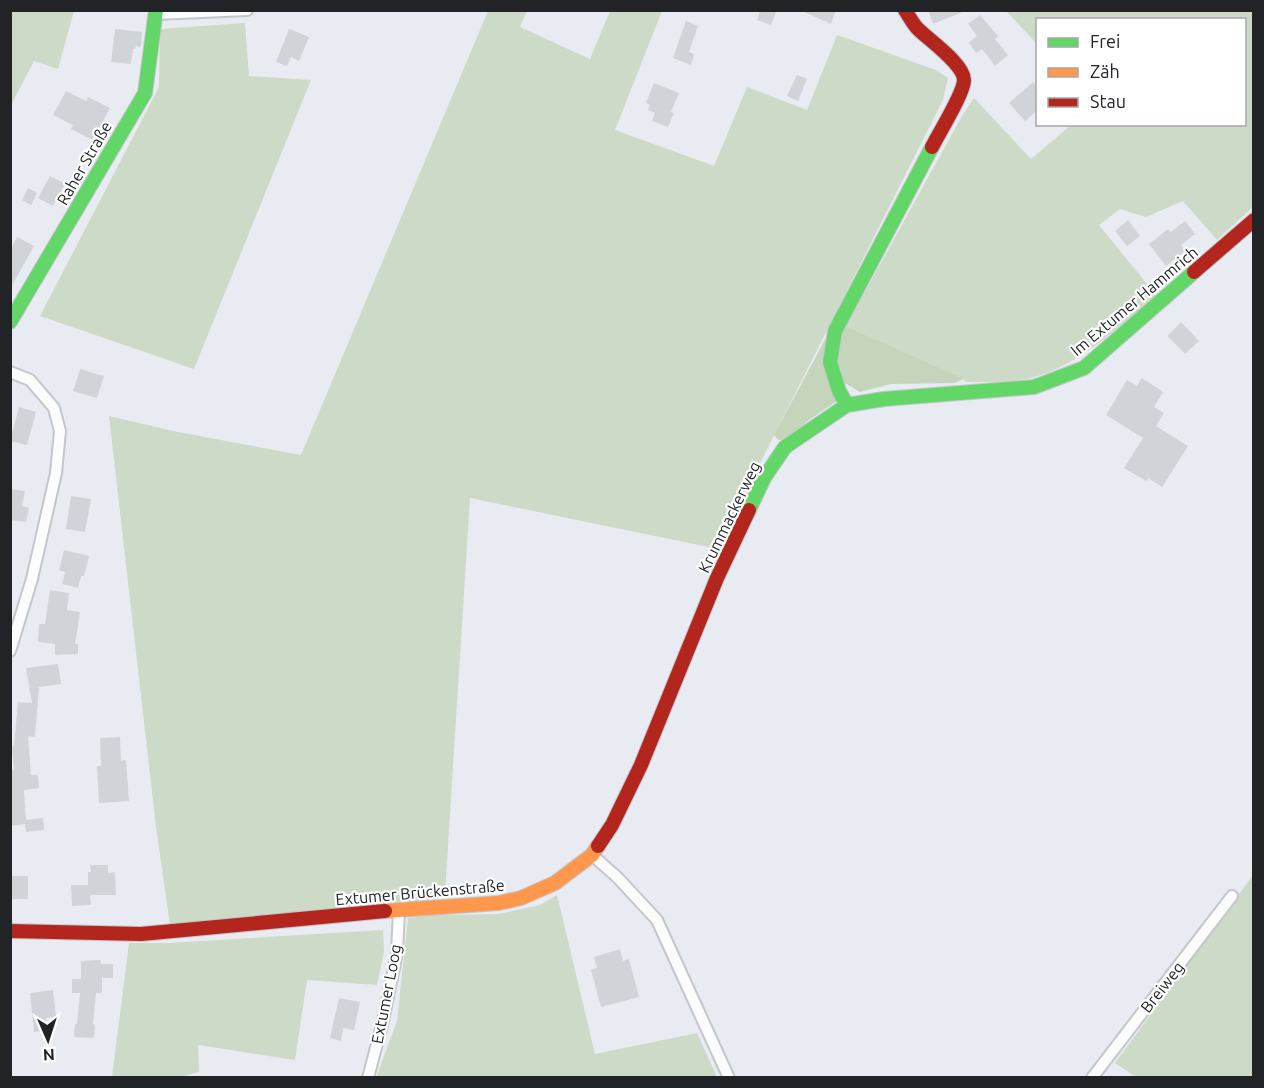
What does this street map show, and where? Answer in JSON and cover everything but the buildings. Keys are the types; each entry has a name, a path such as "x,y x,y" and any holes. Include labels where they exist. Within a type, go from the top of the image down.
{"street":[{"path":"156,12 247,10"},
{"path":"847,405 839,391 830,362 835,331 960,94 964,81 962,71 917,28 905,10"},
{"name":"Raher Straße","path":"10,322 144,93 156,12"},
{"name":"Im Extumer Hammrich","path":"847,405 884,399 1034,387 1084,368 1254,220"},
{"path":"10,372 30,380 54,408 60,431 56,473 32,579 10,651"},
{"name":"Krummackerweg","path":"592,855 612,825 641,765 717,578 764,478 785,447 847,405"},
{"path":"592,855 617,877 657,920 729,1077"},
{"name":"Extumer Brückenstraße","path":"10,931 141,934 499,903 521,898 555,883 592,855"},
{"name":"Breiweg","path":"1092,1077 1232,896"},
{"name":"Extumer Loog","path":"368,1077 383,1021 397,953 399,910"}],"green space":[{"path":"11,11 74,11 58,69 34,61 11,105"},
{"path":"488,11 527,11 520,27 590,59 610,11 662,11 615,130 714,166 747,87 807,110 837,35 936,70 948,78 943,100 751,481 723,550 470,498 445,894 435,900 170,925 156,827 109,416 178,432 301,455"},
{"path":"1006,11 1253,11 1253,207 1217,240 1183,201 1146,217 1120,209 1099,225 1156,295 1098,344 1049,372 1015,381 966,382 964,379 846,326 974,98 1031,159 1070,126 1246,126 1246,18 1036,18 1036,43"},
{"path":"245,23 249,76 311,80 194,369 40,316 159,87 160,29"},
{"path":"846,326 964,379 954,383 891,384 860,392 843,382 837,363 839,342"},
{"path":"828,334 837,401 809,420 787,439 778,440 774,435"},
{"path":"1253,875 1253,1077 1136,1077 1115,1063"},
{"path":"557,895 595,1054 697,1033 717,1077 376,1078 397,1021 408,918 434,915 499,914 540,905"},
{"path":"383,930 384,951 377,985 307,980 295,1060 198,1045 199,1072 181,1077 112,1077 129,943 170,943"}],"traffic: fast":[{"path":"10,322 145,93 156,10"},
{"path":"847,405 839,391 830,362 835,331 932,147"},
{"path":"749,510 764,478 785,447 847,405 884,399 1034,387 1084,368 1194,272"}],"traffic: slow":[{"path":"385,911 499,903 521,898 555,883 592,855 598,846"}],"traffic: jam":[{"path":"905,10 918,29 958,67 964,80 956,103 932,147"},
{"path":"1194,272 1254,220"},
{"path":"598,846 612,825 641,765 717,578 749,510"},
{"path":"10,931 141,934 385,911"}]}
